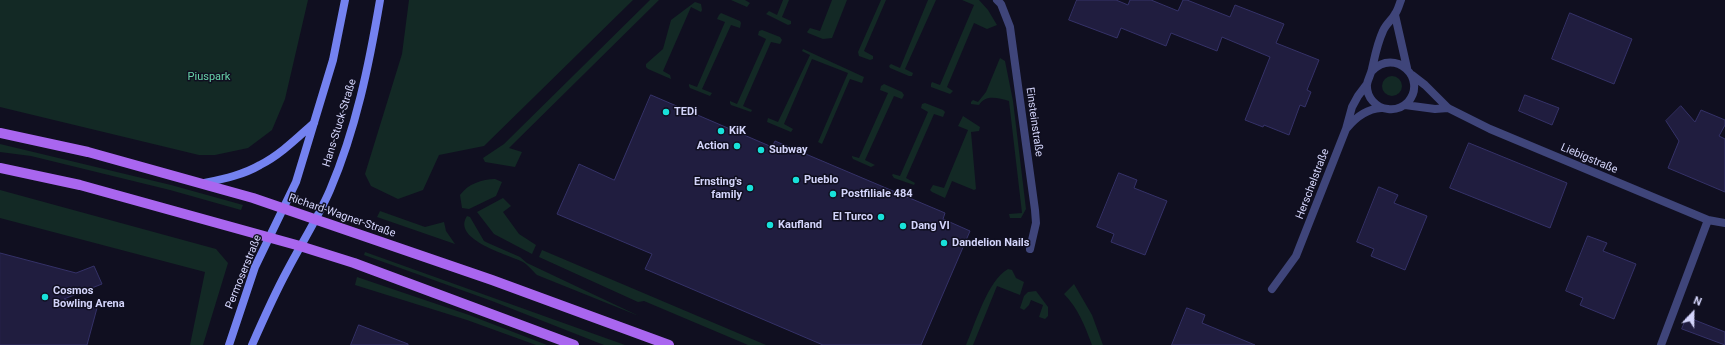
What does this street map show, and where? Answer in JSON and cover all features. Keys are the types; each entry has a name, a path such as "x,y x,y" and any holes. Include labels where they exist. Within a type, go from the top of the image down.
{"main road":[{"path":"284,208 296,182 333,60 345,0"},
{"name":"Hans-Stuck-Straße","path":"300,246 329,192 353,126 370,60 380,0"},
{"path":"204,183 235,176 260,166 287,147 314,122"},
{"name":"Richard-Wagner-Straße","path":"0,133 88,152 204,183 284,208 492,280 669,345"},
{"path":"0,168 80,185 300,246 354,263 574,345"},
{"name":"Permoserstraße","path":"229,345 255,267 284,208"},
{"path":"252,345 300,246"}],"street":[{"name":"Einsteinstraße","path":"997,0 1010,28 1036,210 1036,223 1030,249"},
{"name":"Herschelstraße","path":"1272,289 1296,256 1346,129 1352,107 1367,84 1372,72 1376,50 1381,36 1389,20 1395,15 1401,0"},
{"path":"1346,129 1360,116 1374,108 1397,109 1405,104 1413,92 1395,15"},
{"path":"1372,72 1379,65 1387,62 1397,63 1409,72"},
{"name":"Liebigstraße","path":"1409,72 1425,85 1448,108 1490,129 1708,220 1725,223"},
{"path":"1367,84 1367,90 1372,101 1382,108"},
{"name":"Liebigstraße","path":"1405,104 1435,109 1448,108"},
{"path":"1660,345 1708,220"}],"green space":[{"name":"Piuspark","path":"0,0 308,0 285,99 272,130 248,148 215,155 199,155 0,107"},
{"path":"409,0 633,0 484,146 439,155 423,190 398,199 371,186 365,174 402,54"},
{"path":"650,0 659,0 509,148 522,152 515,167 485,162 483,158 504,144"},
{"path":"731,0 745,0 750,3 747,7"},
{"path":"783,0 789,0 782,17 791,21 791,24 788,25 766,14 769,11 777,15"},
{"path":"832,0 847,0 832,38 823,39 808,33 807,32 810,28 820,31"},
{"path":"881,0 886,0 864,51 873,56 873,59 870,60 859,56 858,52"},
{"path":"928,0 936,0 905,69 913,73 912,76 909,76 890,68 889,66 891,64 900,68"},
{"path":"962,0 979,0 988,10 997,25 987,29 974,23 947,87 953,91 950,94 931,87 931,84 932,82 940,85 974,5"},
{"path":"695,2 701,4 702,10 701,12 691,7 663,71 670,75 671,79 648,69 646,64 663,49 671,20"},
{"path":"721,13 740,21 741,23 740,28 731,25 702,89 712,93 710,96 690,88 689,84 697,87 725,22 717,19"},
{"path":"762,30 780,37 782,40 780,44 771,42 743,106 752,110 751,112 731,105 730,101 737,104 766,39 758,35 759,31"},
{"path":"803,49 864,77 862,83 850,79 822,144 818,142 848,73 812,59 784,124 793,129 791,132 767,122 768,118 778,122 810,55 802,51"},
{"path":"1000,58 1005,61 1013,101 1026,209 1021,218 1010,218 1009,214 1022,213 1009,101 989,98 985,99 979,105 971,104 973,100 978,102 986,92"},
{"path":"1392,76 1399,79 1402,86 1399,93 1392,96 1385,93 1382,86 1385,79"},
{"path":"884,84 902,92 904,95 902,99 894,96 865,160 875,165 871,167 853,159 852,156 859,158 888,93 880,90 881,86"},
{"path":"925,103 945,112 943,117 934,114 906,178 915,183 914,185 894,178 892,175 900,176 928,112 921,108 922,104"},
{"path":"963,116 980,127 979,131 971,132 976,189 974,190 952,181 945,198 930,190 933,185 944,188 968,130 958,126"},
{"path":"0,144 171,185 243,205 241,210 170,190 31,156 0,152"},
{"path":"495,179 502,182 496,196 469,209 462,208 460,195 463,191 480,181"},
{"path":"0,190 216,249 228,263 203,345 190,345 205,272 0,218"},
{"path":"503,198 511,206 503,212 519,234 536,245 532,254 494,234 477,212"},
{"path":"380,211 425,227 444,222 446,231 455,244 377,217"},
{"path":"467,216 470,217 484,241 520,257 527,263 639,316 537,275 523,262 484,245 474,239 467,232 464,225"},
{"path":"542,250 766,345 748,345 644,301 638,302 539,257"},
{"path":"365,252 625,345 604,345 492,301 364,255"},
{"path":"1008,269 1012,270 1016,278 1024,282 1020,295 997,286 973,345 966,345 988,292 994,283"},
{"path":"357,277 469,315 547,345 536,345 467,320 355,285"},
{"path":"1074,284 1092,315 1103,345 1092,345 1077,311 1064,294"},
{"path":"1036,291 1048,307 1048,316 1045,319 1039,317 1043,305 1031,300 1029,305 1024,310 1020,308 1024,296 1028,292"}],"building":[{"path":"1077,0 1116,0 1128,5 1130,0 1151,0 1178,11 1183,0 1187,0 1230,17 1235,5 1284,24 1276,43 1319,60 1307,90 1311,92 1305,107 1300,105 1289,135 1264,125 1263,127 1245,120 1270,57 1222,37 1217,51 1171,33 1166,46 1121,28 1117,38 1069,20"},
{"path":"1570,13 1632,39 1614,84 1552,59"},
{"name":"Kaufland","path":"651,95 772,147 775,141 945,213 943,219 970,231 921,345 823,345 645,269 652,254 557,214 579,164 614,180"},
{"path":"1525,95 1559,108 1552,125 1519,111"},
{"path":"1681,106 1695,122 1701,110 1725,120 1725,125 1719,136 1725,139 1725,192 1668,168 1679,141 1666,121"},
{"path":"1469,143 1567,183 1550,228 1450,188"},
{"path":"1119,173 1137,180 1134,188 1167,201 1145,255 1111,242 1114,234 1097,227"},
{"path":"1379,187 1398,195 1394,203 1427,216 1405,270 1371,256 1374,249 1357,242"},
{"path":"1588,236 1607,243 1603,251 1636,264 1614,319 1580,305 1583,298 1566,291"},
{"name":"Cosmos Bowling Arena","path":"0,253 76,273 94,266 102,284 64,299 97,308 87,345 0,345"},
{"path":"1187,308 1205,315 1202,323 1255,345 1172,345"},
{"path":"1687,317 1725,332 1725,345 1682,329"},
{"path":"359,325 408,344 408,345 351,345"}],"place":[{"name":"TEDi","path":"666,112"},
{"name":"KiK","path":"721,131"},
{"name":"Action","path":"737,146"},
{"name":"Subway","path":"761,150"},
{"name":"Pueblo","path":"796,180"},
{"name":"Ernsting's family","path":"750,188"},
{"name":"Postfiliale 484","path":"833,194"},
{"name":"El Turco","path":"881,217"},
{"name":"Kaufland","path":"770,225"},
{"name":"Dang VI","path":"903,226"},
{"name":"Dandelion Nails","path":"944,243"},
{"name":"Cosmos Bowling Arena","path":"45,297"}]}
